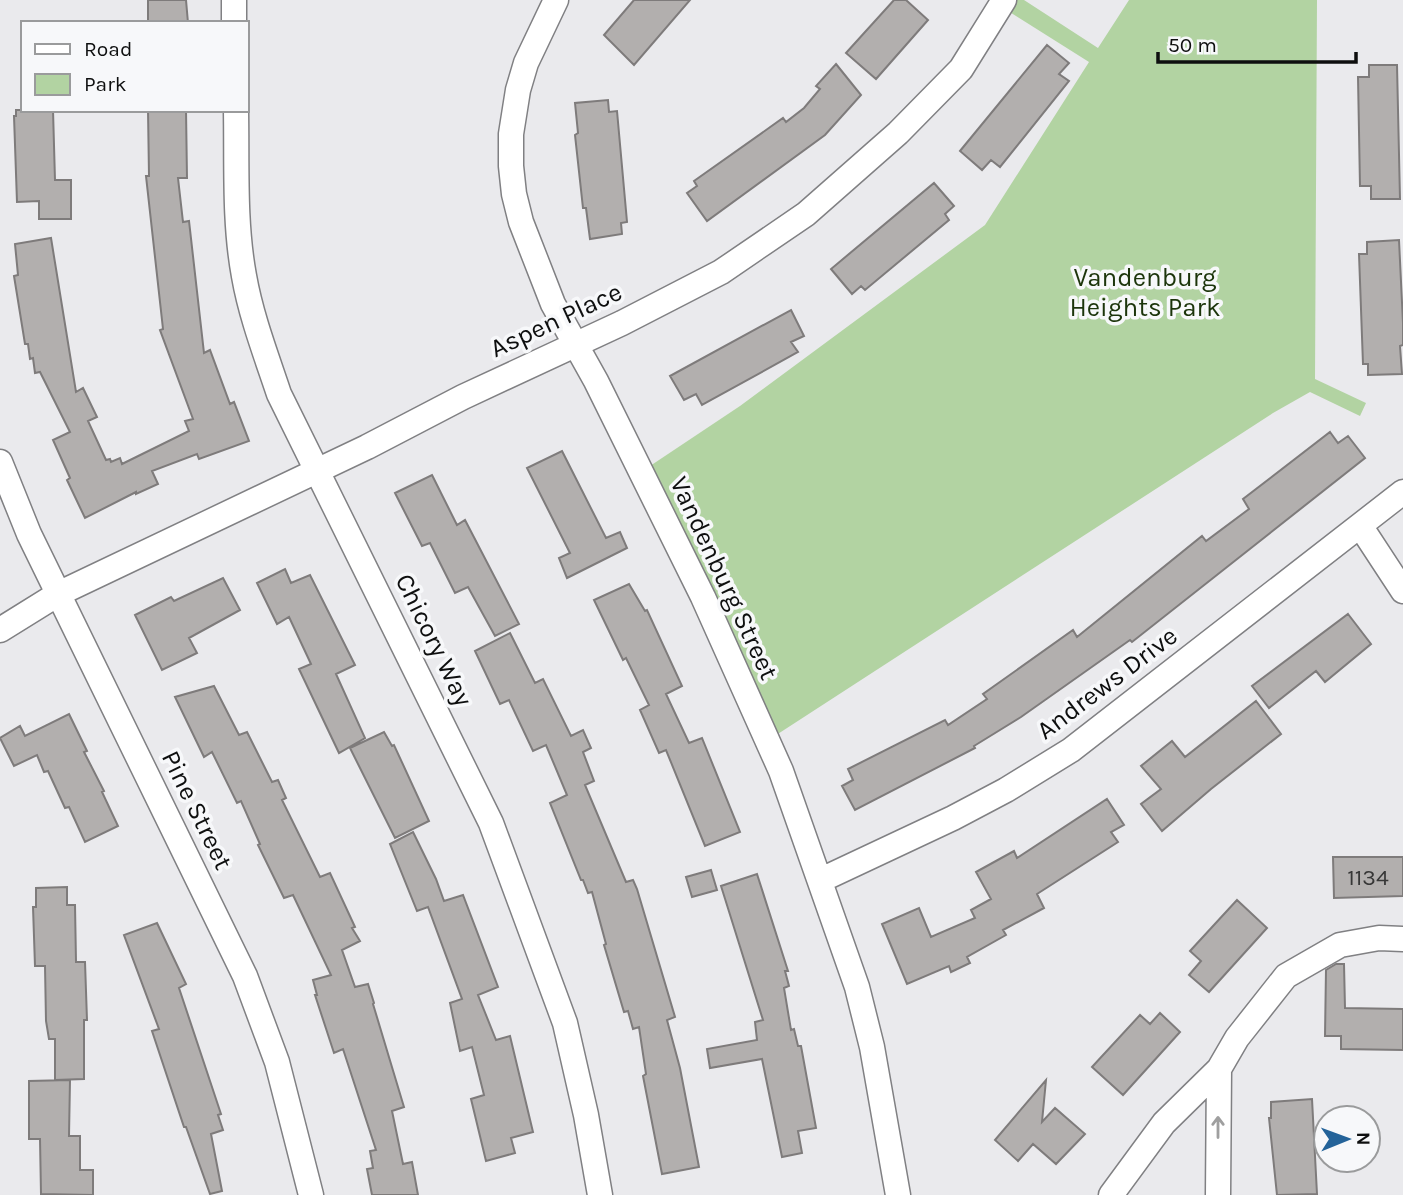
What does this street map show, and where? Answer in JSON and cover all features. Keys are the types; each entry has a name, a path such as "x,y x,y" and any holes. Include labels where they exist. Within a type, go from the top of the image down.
{"street":[{"path":"234,0 234,21"},
{"name":"Vandenburg Street","path":"556,0 526,64 518,90 511,134 511,166 521,222 553,304 576,344 703,597 781,771 857,987 872,1046 898,1195"},
{"name":"Aspen Place","path":"0,630 58,594 622,323 721,272 806,214 898,133 961,69 1004,0"},
{"name":"Chicory Way","path":"236,112 239,235 244,277 257,328 279,394 491,823 565,1023 586,1115 600,1195"},
{"name":"Pine Street","path":"0,462 29,534 245,976 276,1062 311,1195"},
{"name":"Andrews Drive","path":"821,880 953,818 1006,790 1071,750 1403,492"},
{"path":"1361,527 1403,591"},
{"path":"1111,1195 1164,1124 1219,1069 1237,1038 1286,976 1340,945 1379,938 1403,939"},
{"path":"1218,1195 1219,1069"}],"green space":[{"name":"Vandenburg Heights Park","path":"1004,0 1024,0 1098,48 1129,0 1317,0 1315,379 1366,403 1360,416 1310,392 1273,413 767,741 641,472 740,406 985,225 1089,62 1000,6"}],"building":[{"path":"148,0 186,0 188,21 148,21"},
{"path":"634,0 690,0 634,65 604,35"},
{"path":"894,0 906,0 928,20 876,79 846,53"},
{"path":"1047,45 1069,63 1059,74 1069,81 1000,167 991,160 982,170 960,151"},
{"path":"836,64 861,95 825,135 707,221 687,193 697,186 694,181 783,118 786,122 804,108 820,89 816,86"},
{"path":"1369,65 1397,65 1400,199 1371,199 1371,186 1360,186 1358,77 1369,77"},
{"path":"608,100 609,112 617,111 627,222 621,223 622,234 590,239 586,208 583,208 575,135 578,133 575,103"},
{"path":"16,110 53,112 55,180 71,180 71,219 39,219 39,201 17,202"},
{"path":"148,112 186,112 187,178 178,178 183,222 189,221 204,353 210,350 230,404 234,402 249,441 199,459 197,454 152,471 158,484 85,518 67,480 70,478 53,440 70,432 40,372 35,373 33,358 30,359 28,344 25,344 14,276 18,275 15,244 51,238 76,392 83,388 97,417 88,421 106,460 110,459 111,462 120,458 122,464 189,431 185,421 193,419 160,330 163,329 146,176 149,176"},
{"path":"934,183 954,206 945,214 949,220 865,290 861,286 852,294 831,269"},
{"path":"1399,240 1403,323 1403,345 1400,346 1402,374 1368,375 1368,364 1363,364 1359,254 1367,254 1367,242"},
{"path":"791,310 804,336 791,342 798,352 702,405 696,394 684,400 670,376"},
{"path":"1330,432 1338,443 1348,436 1365,458 1132,642 1130,640 1021,717 974,746 975,748 855,810 842,786 853,780 848,769 945,720 948,725 987,699 983,694 1073,630 1077,637 1202,536 1206,541 1249,509 1243,499"},
{"path":"562,451 606,538 620,532 627,548 567,578 559,558 570,553 527,468"},
{"path":"432,475 457,525 465,520 519,624 495,636 468,587 455,593 430,543 422,546 395,493"},
{"path":"285,569 291,583 310,575 355,665 336,674 365,738 339,753 299,669 311,664 289,617 277,624 257,583"},
{"path":"223,578 240,610 189,638 197,653 162,670 135,615 171,597 174,601"},
{"path":"629,584 645,611 647,610 682,686 666,694 689,743 702,738 740,832 705,846 666,750 659,753 640,710 649,705 626,658 623,660 594,600"},
{"path":"1348,614 1371,644 1325,682 1316,671 1269,708 1252,686"},
{"path":"510,633 535,683 543,679 571,736 583,730 591,748 583,752 594,781 585,785 626,882 633,880 637,889 675,1017 667,1020 680,1068 699,1167 662,1174 643,1076 646,1074 639,1027 633,1029 628,1011 624,1012 592,892 588,893 581,880 550,803 567,795 546,745 533,751 509,700 500,704 475,651"},
{"path":"214,686 239,735 247,732 272,782 278,780 286,798 282,800 320,877 330,873 355,927 352,928 360,941 342,950 355,987 368,984 374,1003 404,1107 392,1111 403,1164 412,1162 418,1195 372,1195 367,1169 373,1168 370,1151 376,1150 343,1049 334,1053 315,995 313,980 331,975 293,895 284,898 258,845 260,844 241,801 237,803 212,752 204,757 175,697"},
{"path":"1256,701 1281,734 1162,831 1141,804 1161,789 1141,766 1172,741 1185,757"},
{"path":"69,714 118,826 85,842 69,807 65,808 48,771 44,772 37,755 14,766 0,738 20,726 25,736"},
{"path":"384,732 392,746 394,745 429,821 395,838 350,748"},
{"path":"1107,799 1124,825 1111,832 1118,842 1037,894 1044,908 1003,930 1006,935 967,957 970,963 951,972 949,966 907,984 882,924 919,908 931,937 975,918 971,910 991,899 976,872 1014,851 1017,858"},
{"path":"413,832 444,901 463,895 498,987 478,995 496,1040 510,1036 533,1132 511,1138 515,1153 486,1161 471,1099 484,1095 472,1047 460,1051 450,1003 462,999 428,907 417,911 390,844"},
{"path":"1333,857 1403,857 1403,896 1334,898"},
{"path":"711,870 717,890 692,897 686,877"},
{"path":"757,874 788,971 785,971 789,986 784,988 791,1030 794,1029 798,1046 801,1046 816,1128 798,1131 802,1153 782,1157 762,1059 710,1068 707,1049 757,1040 755,1022 763,1020 721,886"},
{"path":"67,887 67,905 75,905 76,962 85,962 87,1020 84,1020 84,1079 55,1080 55,1039 49,1039 46,1021 45,966 35,966 33,907 36,907 36,888"},
{"path":"1237,900 1267,928 1209,992 1189,975 1201,961 1190,951"},
{"path":"157,923 186,984 179,988 221,1114 218,1115 223,1130 211,1134 222,1191 210,1194 152,1031 159,1029 124,935"},
{"path":"1336,964 1344,964 1345,1008 1403,1009 1403,1050 1341,1049 1341,1036 1325,1036 1326,970"},
{"path":"1160,1013 1180,1032 1123,1095 1092,1067 1140,1015 1150,1024"},
{"path":"70,1080 69,1136 80,1136 80,1170 93,1170 93,1195 41,1194 40,1139 29,1139 29,1081"},
{"path":"1046,1080 1042,1122 1055,1108 1085,1134 1056,1164 1033,1144 1018,1161 995,1140"},
{"path":"1312,1099 1312,1174 1316,1174 1317,1194 1277,1195 1269,1118 1271,1102"}]}
